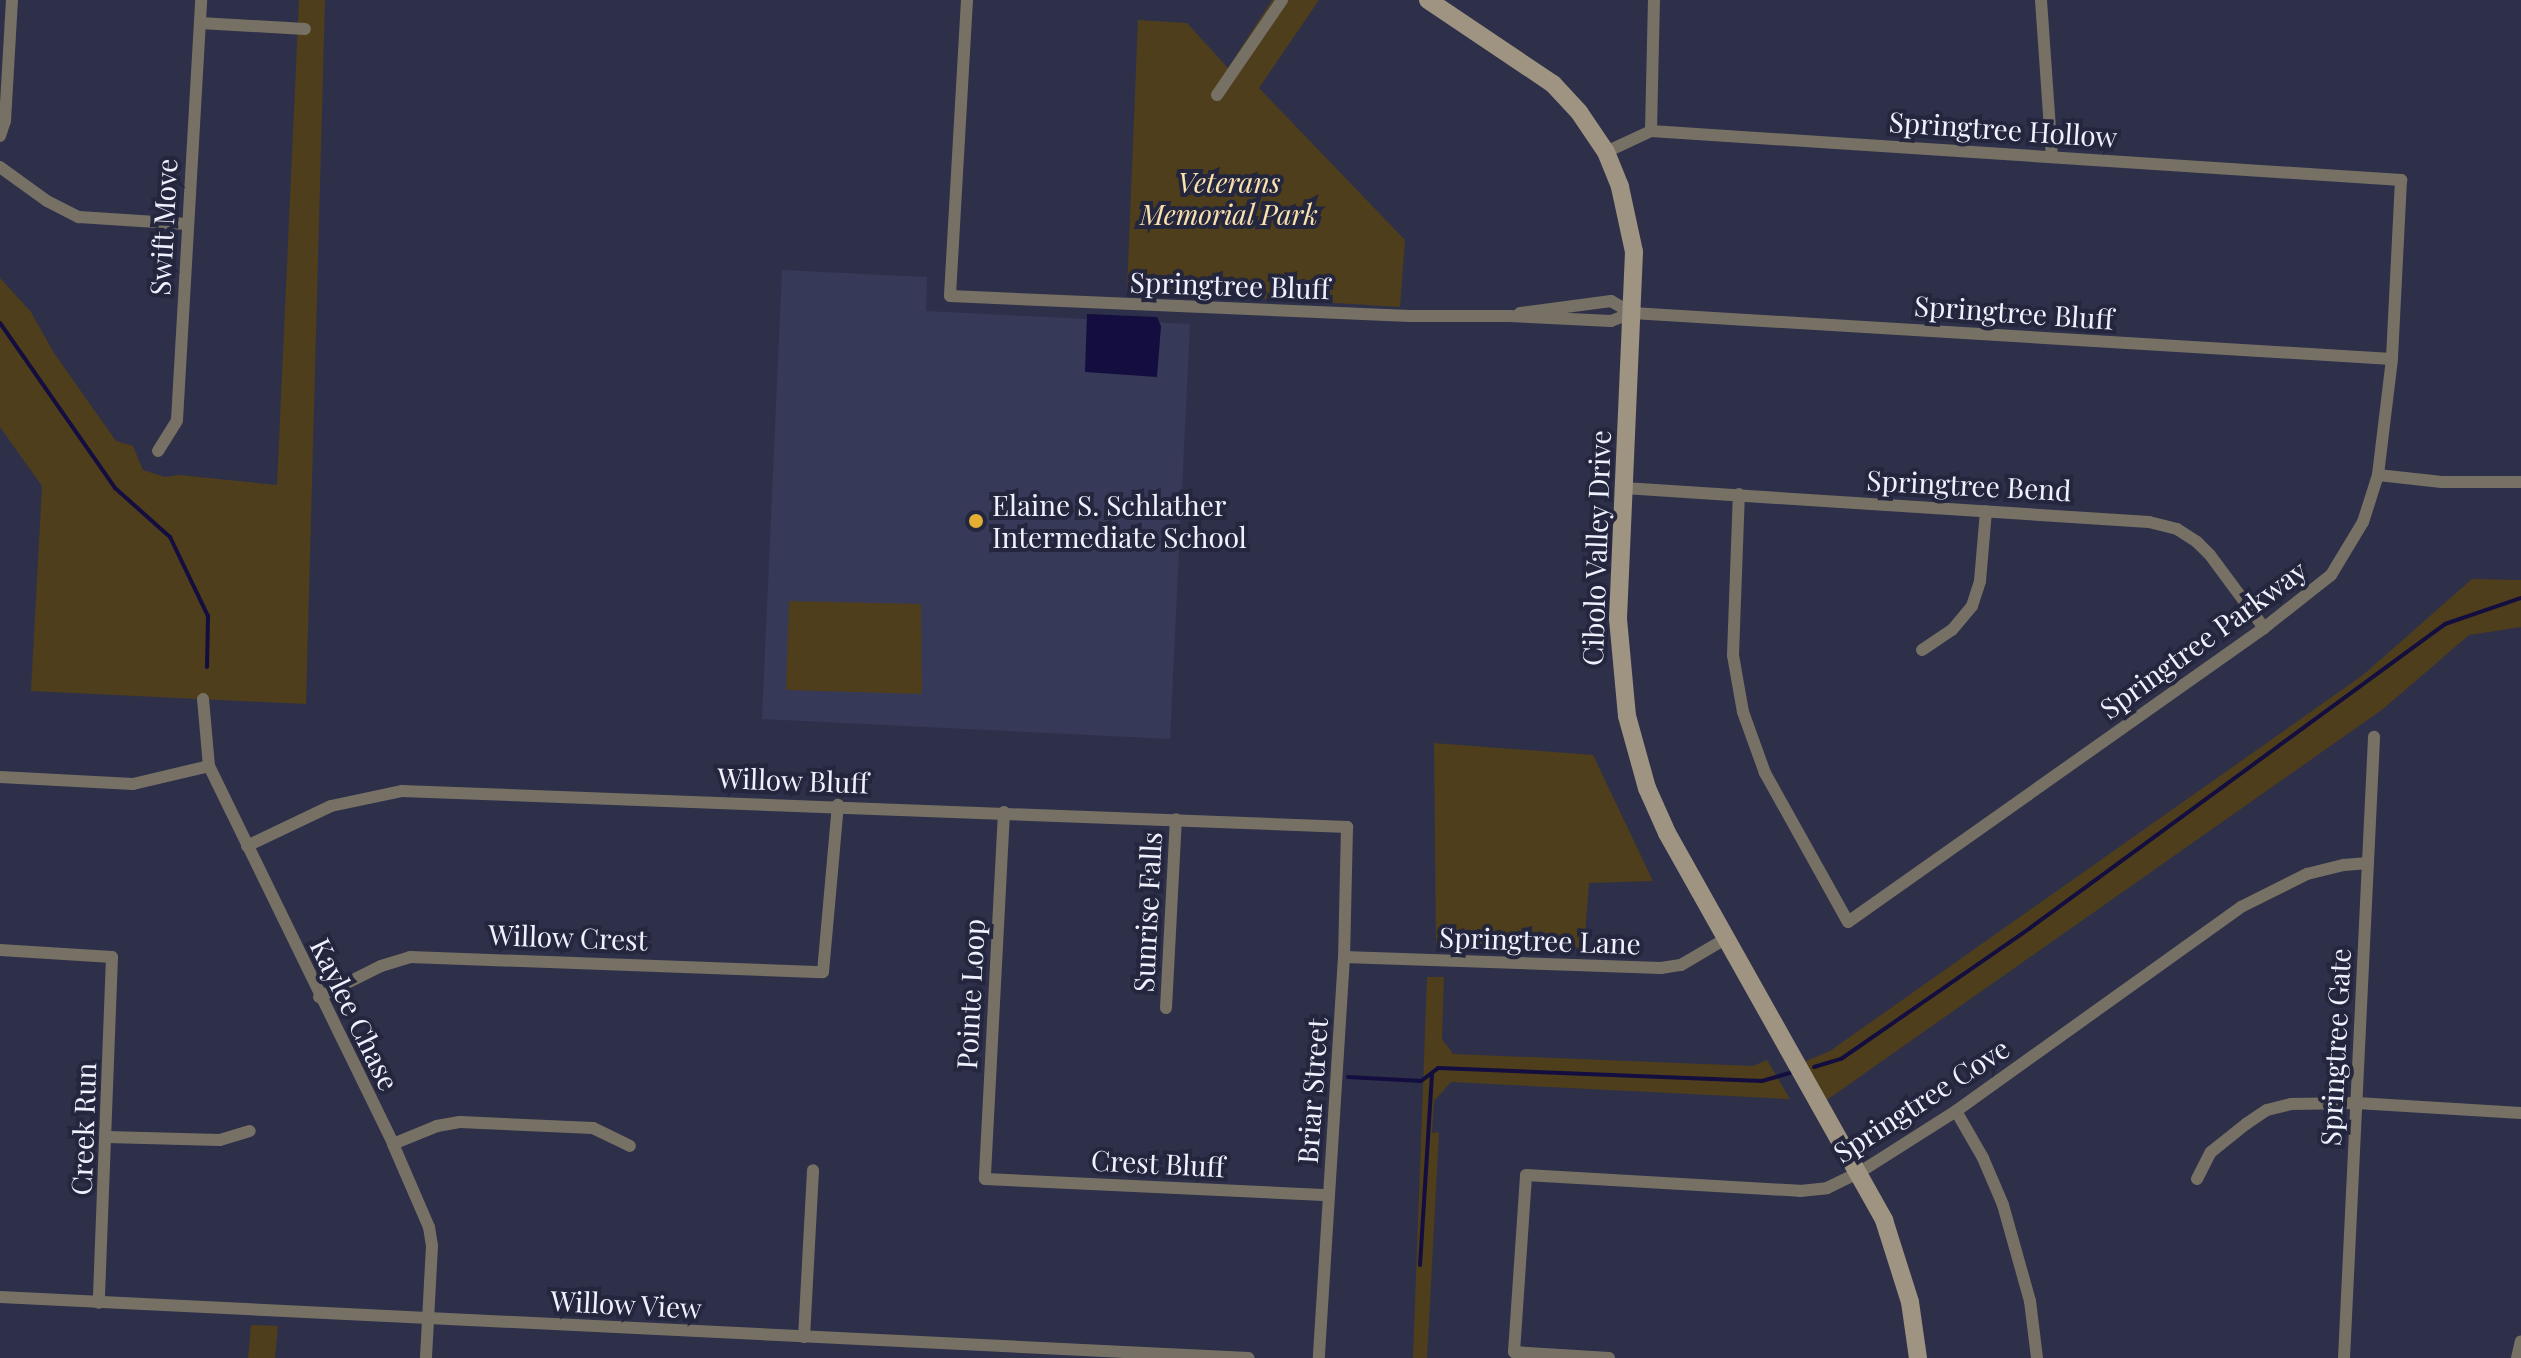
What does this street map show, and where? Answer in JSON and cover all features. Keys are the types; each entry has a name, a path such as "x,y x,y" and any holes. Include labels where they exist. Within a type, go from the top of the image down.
{"main road":[{"name":"Cibolo Valley Drive","path":"1428,0 1553,84 1579,112 1606,152 1630,223 1634,252 1618,619 1621,682 1627,716 1647,788 1667,833 1860,1172 1884,1220 1910,1302 1918,1358"}],"street":[{"path":"0,136 5,121 12,0"},
{"name":"Swift Move","path":"158,451 177,420 201,0"},
{"name":"Springtree Bluff","path":"967,0 950,296 1410,316 1509,316 1564,305 1611,301 1632,313 2392,359"},
{"path":"1217,95 1282,0"},
{"path":"1651,131 1654,0"},
{"path":"2041,0 2052,156"},
{"path":"200,23 305,29"},
{"name":"Springtree Hollow","path":"1606,152 1651,131 2401,180"},
{"path":"0,167 47,201 79,217 187,224"},
{"name":"Springtree Parkway","path":"1739,494 1733,655 1743,712 1765,773 1848,922 2264,628 2331,575 2363,522 2378,475 2392,359 2401,180"},
{"path":"2378,475 2442,482 2521,482"},
{"name":"Springtree Bend","path":"1624,488 2117,518 2177,529 2210,555 2264,628"},
{"path":"1922,650 1952,630 1972,606 1980,581 1986,511"},
{"name":"Kaylee Chase","path":"203,699 209,766 393,1144 429,1227 432,1246 426,1358"},
{"name":"Springtree Gate","path":"2344,1358 2374,737"},
{"path":"0,777 133,784 209,766"},
{"name":"Willow Bluff","path":"247,846 331,806 402,791 838,805 1347,827"},
{"name":"Willow Crest","path":"319,997 381,966 410,957 823,972 838,805"},
{"name":"Pointe Loop","path":"985,1179 1004,812"},
{"name":"Sunrise Falls","path":"1166,1008 1176,819"},
{"name":"Briar Street","path":"1319,1358 1344,957 1347,827"},
{"name":"Springtree Cove","path":"1609,1358 1514,1352 1526,1175 1800,1191 1827,1188 1860,1172 1956,1111 2251,901 2271,889 2327,868 2368,863"},
{"name":"Springtree Lane","path":"1344,957 1661,968 1681,965 1727,938"},
{"name":"Creek Run","path":"0,950 112,957 99,1303"},
{"path":"2197,1179 2211,1152 2267,1110 2291,1104 2357,1103 2521,1113"},
{"path":"1956,1111 1983,1158 2003,1205 2030,1301 2037,1358"},
{"path":"393,1144 437,1126 473,1122 593,1128 630,1146"},
{"path":"107,1137 220,1140 250,1131"},
{"path":"804,1337 813,1170"},
{"name":"Crest Bluff","path":"985,1179 1329,1195"},
{"name":"Willow View","path":"0,1297 1103,1354 1249,1358"},
{"path":"2517,1358 2521,1341"}],"shaded area":[{"name":"Elaine S. Schlather Intermediate School","path":"782,270 927,277 926,311 1190,324 1170,739 762,719"},
{"path":"1087,314 1157,317 1161,326 1157,377 1085,372"}],"green space":[{"path":"299,0 325,0 306,704 31,691 42,486 0,427 0,278 31,312 54,353 116,441 133,446 143,470 165,477 179,475 277,485"},
{"name":"Veterans Memorial Park","path":"1272,0 1319,0 1259,88 1405,240 1400,307 1127,290 1138,20 1187,23 1228,68"},
{"path":"2472,579 2521,580 2521,627 2469,635 2383,709 1821,1104 1799,1064 1830,1051 2363,675"},
{"path":"789,601 921,604 922,694 786,690"},
{"path":"1434,743 1593,755 1653,881 1589,883 1584,949 1436,945"},
{"path":"1427,977 1444,977 1442,1039 1453,1054 1753,1066 1767,1060 1790,1099 1451,1082 1434,1101 1432,1133 1439,1132 1427,1358 1413,1358"},
{"path":"251,1325 278,1326 275,1358 248,1358"}],"waterway":[{"path":"0,323 115,488 170,537 208,616 207,667"},
{"path":"1814,1067 1841,1059 2030,928 2445,624 2521,598"},
{"path":"1348,1077 1421,1081 1438,1068 1762,1081 1790,1073"},
{"path":"1420,1265 1432,1073"}],"place":[{"name":"Elaine S. Schlather Intermediate School","path":"976,521"}]}
